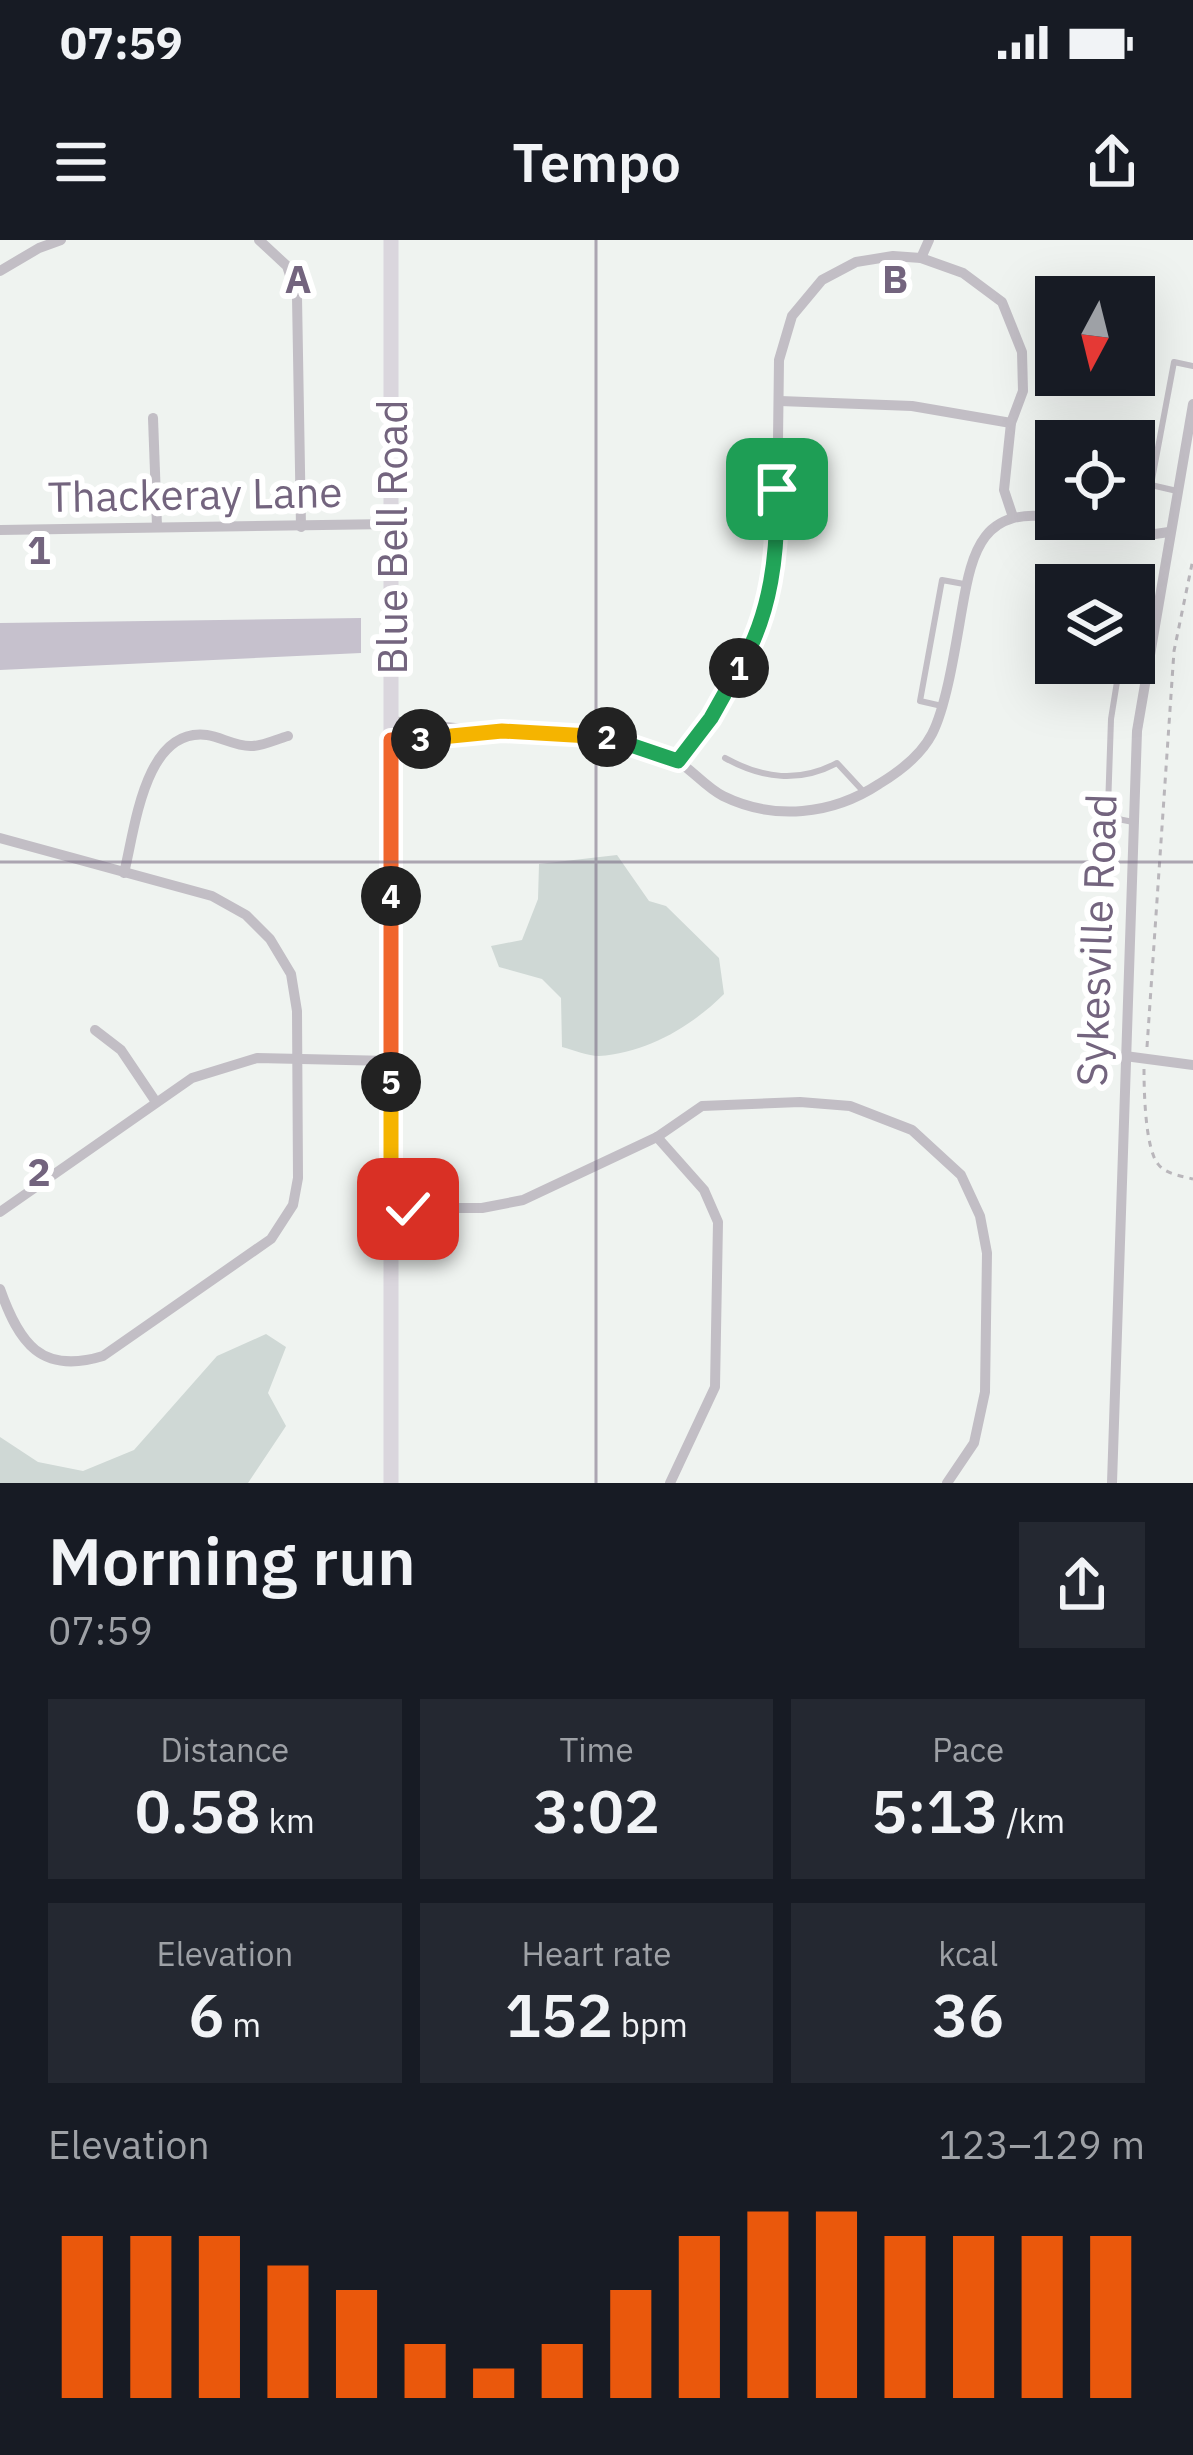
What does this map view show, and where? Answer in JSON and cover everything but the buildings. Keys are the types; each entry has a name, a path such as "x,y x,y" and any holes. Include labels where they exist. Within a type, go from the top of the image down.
{"street":[{"path":"0,272 61,240"},
{"path":"259,240 287,266 297,297 302,527"},
{"name":"Blue Bell Road","path":"391,240 391,1483"},
{"path":"921,257 929,240"},
{"path":"678,761 711,718 748,654 765,609 775,555 779,360 792,316 822,280 856,262 921,257 963,273 1002,302 1022,352 1023,391 1011,423 1004,490 1013,517"},
{"path":"780,401 912,406 1011,423"},
{"name":"Sykesville Road","path":"1155,612 1193,404"},
{"path":"153,418 157,526"},
{"path":"391,730 605,737 678,761 720,795 764,811 815,811 865,793 916,754 931,735 942,706 964,584 978,546 999,524 1035,514"},
{"name":"Thackeray Lane","path":"0,530 391,524"},
{"path":"1155,534 1169,532"},
{"name":"Sykesville Road","path":"1112,1483 1124,1056 1137,731 1144,684"},
{"path":"124,873 147,780 160,754 180,739 202,734 252,746 288,736"},
{"path":"0,838 212,896 246,915 270,939 291,974 298,1059 298,1178 293,1205 271,1238 103,1356 79,1364 41,1357 14,1330 0,1289"},
{"path":"95,1030 121,1051 156,1102"},
{"path":"1124,1056 1193,1065"},
{"path":"0,1212 193,1078 257,1058 391,1061"},
{"path":"391,1208 482,1208 524,1200 657,1137 702,1106 800,1102 850,1106 912,1130 961,1175 980,1216 987,1253 985,1392 974,1443 947,1483"},
{"path":"657,1137 704,1190 718,1222 716,1387 670,1483"}],"lane":[{"path":"1177,491 1151,485 1174,362 1193,366"},
{"path":"942,706 920,701 942,580 964,584"},
{"path":"1117,684 1108,808 1118,819 1134,822"},
{"path":"725,758 776,776 804,776 837,763 865,793"}],"path":[{"path":"1193,559 1174,652 1144,1059 1144,1089 1157,1164 1167,1172 1193,1178"}],"shaded area":[{"path":"361,618 361,653 0,670 0,623"},
{"path":"617,855 649,901 666,906 719,958 724,994 668,1036 634,1050 595,1056 562,1047 561,998 542,979 499,967 491,946 522,940 538,899 539,864"},
{"path":"266,1334 286,1347 268,1393 286,1426 248,1483 0,1483 0,1437 38,1462 83,1471 134,1450 217,1356"}],"route":[{"path":"408,1209 391,1208 391,740 482,731 581,733 637,745 678,761 711,718 757,635 775,555 777,489"}]}
